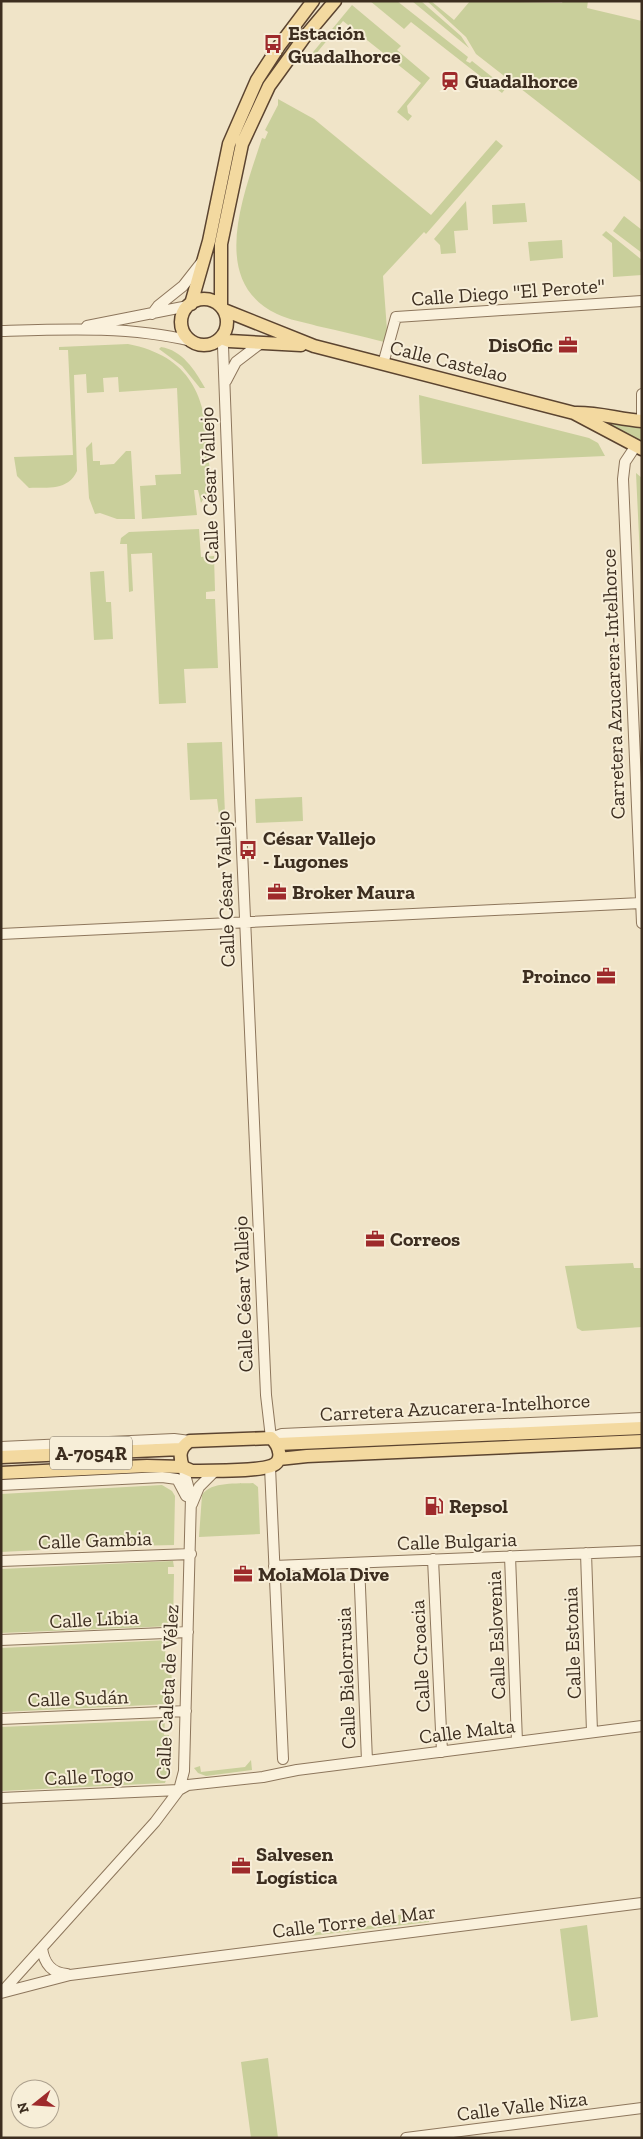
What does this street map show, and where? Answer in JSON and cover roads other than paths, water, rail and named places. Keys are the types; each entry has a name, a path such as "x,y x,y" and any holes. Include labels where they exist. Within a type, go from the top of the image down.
{"main road":[{"path":"313,1 279,46 257,80 229,144 203,261 190,305 182,321 184,332 191,341 206,345 220,339 226,330 227,320 222,308 221,244 242,144 269,86 303,39 335,1"},
{"path":"190,305 196,301 209,300 222,308"},
{"name":"Calle Castelao","path":"222,308 314,346 574,413 640,450"},
{"name":"Calle Castelao","path":"220,339 314,346"},
{"name":"Calle Castelao","path":"574,413 593,412 621,419 642,421"},
{"name":"Carretera Azucarera-Intelhorce","path":"274,1441 642,1428"},
{"path":"274,1441 275,1463"},
{"name":"A-7054R","path":"1,1457 274,1441"},
{"name":"Carretera Azucarera-Intelhorce","path":"275,1463 307,1456 642,1441"},
{"path":"183,1467 180,1458 186,1445"},
{"name":"A-7054R","path":"1,1473 162,1466 183,1467 192,1471 275,1463"}],"street":[{"path":"152,314 158,306 183,286 203,261"},
{"name":"Calle Diego \"El Perote\"","path":"383,364 396,317 642,301"},
{"path":"69,329 190,305"},
{"path":"1,331 69,329 136,333 191,341"},
{"name":"Calle César Vallejo","path":"220,339 223,346 266,1404 274,1441"},
{"path":"224,386 228,374 236,362 261,343"},
{"path":"642,394 642,421"},
{"name":"Carretera Azucarera-Intelhorce","path":"640,450 625,462 623,479 642,923"},
{"path":"1,934 641,903"},
{"name":"Carretera Azucarera-Intelhorce","path":"274,1441 282,1434 642,1418"},
{"path":"1,1447 174,1439 186,1445"},
{"path":"275,1463 274,1566 283,1759 288,1766 297,1770"},
{"path":"128,1479 138,1474 148,1473 162,1466"},
{"name":"Calle Caleta de Vélez","path":"1,1993 155,1822 179,1790 184,1771 191,1554 189,1486 183,1467"},
{"name":"Calle Caleta de Vélez","path":"190,1507 199,1487 216,1470"},
{"path":"1,1485 162,1477 177,1479 184,1490 190,1507"},
{"name":"Calle Bulgaria","path":"274,1566 642,1551"},
{"name":"Calle Estonia","path":"586,1553 592,1732"},
{"name":"Calle Gambia","path":"1,1561 191,1554"},
{"name":"Calle Eslovenia","path":"510,1556 517,1742"},
{"name":"Calle Croacia","path":"433,1559 442,1752"},
{"name":"Calle Bielorrusia","path":"359,1563 366,1761"},
{"name":"Calle Libia","path":"1,1640 188,1632"},
{"name":"Calle Sudán","path":"1,1719 186,1711"},
{"name":"Calle Malta","path":"179,1790 188,1785 264,1777 297,1770 642,1726"},
{"path":"264,1777 276,1770 283,1759"},
{"name":"Calle Togo","path":"1,1798 179,1790"},
{"name":"Calle Torre del Mar","path":"1,1993 70,1975 642,1903"},
{"name":"Calle Torre del Mar","path":"42,1948 43,1957 50,1969 58,1974 70,1975"},
{"name":"Calle Valle Niza","path":"406,2138 642,2108"}],"place":[{"name":"Estación Guadalhorce","path":"273,44"},
{"name":"Guadalhorce","path":"450,81"},
{"name":"DisOfic","path":"568,345"},
{"name":"César Vallejo - Lugones","path":"248,850"},
{"name":"Broker Maura","path":"277,892"},
{"name":"Proinco","path":"606,976"},
{"name":"Correos","path":"375,1239"},
{"name":"Repsol","path":"434,1506"},
{"name":"MolaMola Dive","path":"243,1574"},
{"name":"Salvesen Logística","path":"241,1866"}]}
